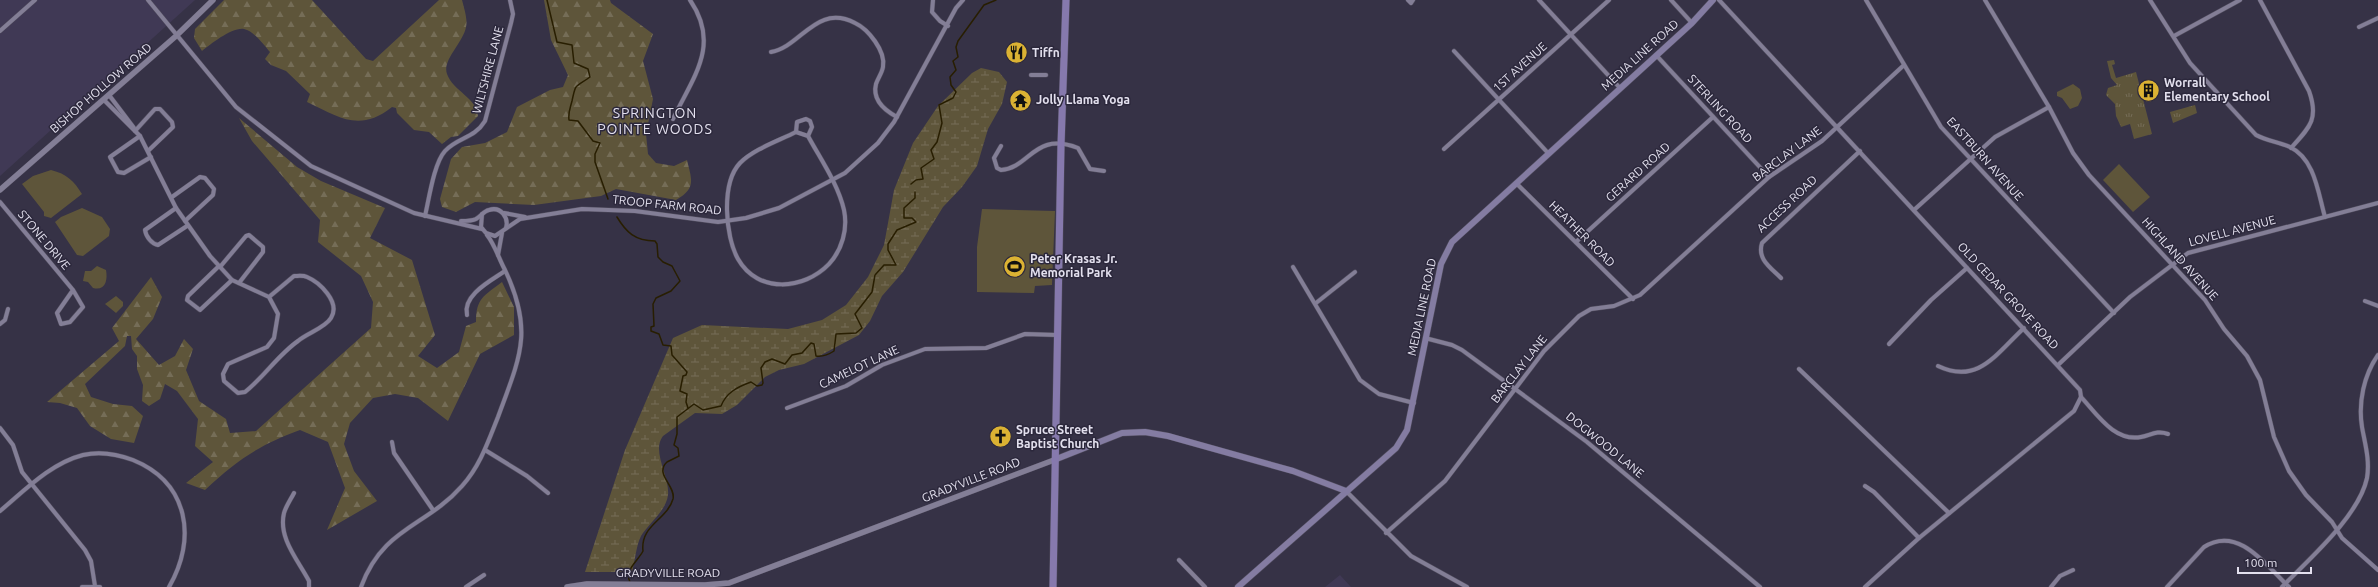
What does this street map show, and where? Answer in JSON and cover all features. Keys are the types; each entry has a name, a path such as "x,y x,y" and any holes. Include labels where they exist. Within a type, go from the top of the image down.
{"main road":[{"path":"1053,587 1055,515 1054,460 1061,145 1066,0"},
{"name":"MEDIA LINE ROAD","path":"1238,587 1396,448 1403,440 1414,403 1425,338 1441,264 1447,248 1548,153 1692,23 1713,0"},
{"name":"GRADYVILLE ROAD","path":"1054,460 1122,434 1144,432 1168,436 1293,471 1346,491"}],"street":[{"path":"0,31 35,0"},
{"path":"148,0 176,36 236,107 311,166 360,190 425,216 482,230 492,236 502,233 498,256"},
{"name":"BISHOP HOLLOW ROAD","path":"0,190 109,96 176,36 213,0"},
{"name":"WILTSHIRE LANE","path":"425,216 440,158 446,150 479,130 485,122 512,23 513,14 510,0"},
{"path":"673,119 701,61 706,42 701,19 690,0"},
{"path":"933,0 932,12 940,21 948,26"},
{"name":"TROOP FARM ROAD","path":"502,233 516,221 529,217 582,209 614,209 690,220 728,222 773,210 832,181 856,165 868,154 886,133 897,117 948,26 956,8 963,0"},
{"path":"1539,0 1620,88"},
{"name":"1ST AVENUE","path":"1444,149 1609,0"},
{"path":"1671,0 1692,23"},
{"name":"OLD CEDAR GROVE ROAD","path":"1719,0 2058,364 2078,386 2081,397 2108,426 2122,435 2135,437 2155,432 2168,434"},
{"name":"EASTBURN AVENUE","path":"1866,0 1941,127 2114,313"},
{"name":"HIGHLAND AVENUE","path":"1985,0 2049,107 2073,153 2089,175 2205,300 2224,329 2252,364 2262,385 2271,427 2284,462 2306,495 2342,538 2378,570"},
{"path":"2150,0 2190,63 2256,135 2265,141 2291,148 2304,159 2312,171 2325,217"},
{"path":"2174,36 2240,0"},
{"path":"2260,0 2314,103 2313,119 2309,128 2291,148"},
{"path":"2359,27 2378,18"},
{"path":"771,52 780,50 816,22 829,19 854,22 865,30 880,53 883,67 876,85 876,96 881,106 897,117"},
{"path":"1454,51 1548,153"},
{"name":"STERLING ROAD","path":"1656,55 1769,177"},
{"name":"BARCLAY LANE","path":"1386,533 1445,481 1544,351 1584,312 1614,306 1633,299 1647,289 1769,177 1812,148 1904,65"},
{"path":"1031,75 1046,75"},
{"path":"109,96 128,119 135,131"},
{"path":"104,100 140,136 172,197 176,208 186,224 220,267 232,280 269,297 278,314 274,338 267,347 255,354 228,364 223,374 224,381 238,393 245,392 297,341 331,318 333,309 330,299 318,283 305,276 294,276 269,297"},
{"path":"1914,210 1995,137 2049,107"},
{"path":"135,131 156,109 160,109 172,122 173,127 148,151"},
{"name":"GERARD ROAD","path":"1576,242 1713,117"},
{"path":"796,132 797,122 806,119 810,122 812,127 808,136"},
{"path":"796,132 808,136 832,181 840,194 844,212 845,228 842,242 835,257 824,269 795,284 779,285 763,280 748,271 738,259 731,241 728,222 728,191 731,176 740,164 750,155 796,132"},
{"path":"140,136 110,157 118,172 124,173 151,157"},
{"path":"1001,146 994,158 997,168 1001,170 1010,169 1040,147 1061,145 1078,148 1090,169 1104,171"},
{"name":"ACCESS ROAD","path":"1781,278 1762,260 1760,250 1762,243 1860,151"},
{"path":"172,197 200,177 205,178 214,189 213,194 186,224 158,245 154,244 146,234 145,230 151,224 176,208"},
{"name":"HEATHER ROAD","path":"1516,183 1633,299"},
{"name":"STONE DRIVE","path":"0,202 73,290 83,307 70,322 61,324 57,313 73,290"},
{"name":"LOVELL AVENUE","path":"2058,364 2114,313 2172,264 2194,250 2378,203"},
{"path":"454,222 473,220 491,209 503,213 507,221 505,229"},
{"name":"TROOP FARM ROAD","path":"503,213 529,217"},
{"path":"482,214 480,222 482,230"},
{"path":"361,587 377,556 390,540 433,510 462,487 476,468 485,450 521,352 523,329 516,296 486,233"},
{"path":"232,280 200,310 187,300 188,296 220,267 246,236 249,236 263,247 264,252 239,283"},
{"path":"1293,267 1316,303 1360,380 1379,394 1414,403"},
{"path":"1889,344 1931,300 1967,268"},
{"path":"467,315 467,306 474,295 505,271"},
{"path":"1316,303 1355,272"},
{"path":"2366,301 2378,306"},
{"path":"0,324 5,320 8,309"},
{"path":"1938,366 1957,372 1974,371 2024,328"},
{"name":"CAMELOT LANE","path":"787,408 851,384 882,365 925,349 980,348 1031,333 1057,334"},
{"name":"DOGWOOD LANE","path":"1425,338 1452,345 1462,350 1587,442 1760,587"},
{"path":"2284,585 2355,508 2367,477 2368,457 2361,406 2365,383 2378,355"},
{"path":"1799,369 1949,513"},
{"path":"1864,587 1919,538 2074,411 2081,397"},
{"path":"0,428 14,445 22,472 85,550 91,562 97,587 82,587"},
{"path":"392,442 394,453 433,510"},
{"path":"485,450 509,464 548,493"},
{"path":"0,511 32,484 62,464 82,456 101,453 124,457 141,464 158,475 169,485 180,504 185,524 185,547 179,569 169,587"},
{"name":"GRADYVILLE ROAD","path":"566,587 588,584 705,585 729,583 1054,460"},
{"path":"1865,486 1874,492 1919,538"},
{"name":"GRADYVILLE ROAD","path":"1346,491 1386,533 1411,556 1466,587"},
{"path":"294,493 284,513 284,532 288,546 309,581 309,587"},
{"path":"2167,587 2204,547 2211,542 2225,539 2242,544 2284,585 2289,587"},
{"path":"1179,560 1205,587"},
{"path":"2051,587 2060,576 2073,570"},
{"path":"466,587 484,575"}],"shaded area":[{"path":"0,0 195,0 0,176"},
{"path":"1340,575 1351,587 1325,587"}],"green space":[{"path":"224,0 312,0 366,59 373,61 439,0 462,0 466,17 466,27 447,63 446,69 450,80 454,85 474,104 478,116 458,136 451,137 442,144 429,132 414,130 397,113 396,108 392,107 380,115 359,121 349,120 329,113 307,102 310,94 286,71 271,65 265,59 270,52 248,30 239,29 228,33 202,51 194,38 195,29"},
{"path":"544,0 610,0 611,3 653,34 643,61 653,99 646,134 648,154 656,163 674,166 687,160 691,183 690,188 682,196 676,200 616,189 601,196 534,205 475,202 456,212 442,207 440,199 451,159 462,147 485,143 507,132 517,107 550,90 563,87 568,75 551,40"},
{"path":"2114,60 2115,64 2112,65 2116,78 2136,72 2152,134 2134,139 2130,124 2121,127 2116,116 2115,104 2106,95 2108,88 2117,85 2111,78 2107,61"},
{"path":"981,68 999,72 1007,82 1002,104 988,129 977,166 962,187 943,207 903,272 882,296 870,321 859,335 804,364 779,370 765,377 737,405 722,414 695,413 663,436 659,449 668,488 667,501 661,512 644,531 639,540 632,572 585,572 625,450 673,338 702,325 788,329 822,320 846,305 868,277 884,245 894,190 913,143 938,106 972,73"},
{"path":"2073,84 2080,89 2082,98 2078,106 2070,109 2062,98 2057,96 2057,92"},
{"path":"2195,105 2197,113 2173,123 2170,112"},
{"path":"239,118 297,167 321,181 385,208 370,238 412,260 435,335 418,356 437,368 459,352 466,326 476,322 479,302 486,294 502,282 514,307 514,335 480,354 448,421 418,398 395,394 373,398 350,423 344,444 354,471 377,501 327,530 345,488 328,442 300,430 272,441 249,454 205,490 186,483 213,462 195,446 198,419 177,391 165,384 160,399 149,406 142,401 143,385 137,369 137,356 132,349 131,336 127,336 125,346 85,384 91,397 113,404 132,406 143,416 134,443 111,439 90,426 77,408 60,403 47,402 119,341 112,328 151,277 162,297 153,319 136,339 159,365 175,356 184,339 193,349 186,370 199,401 226,419 230,433 256,431 371,328 373,302 361,276 318,242 320,220 252,141"},
{"path":"2119,164 2150,197 2133,212 2103,180"},
{"path":"51,170 70,179 82,194 51,218 44,216 44,212 22,184 33,176"},
{"path":"82,208 102,217 110,229 109,236 83,256 77,255 55,222 61,217"},
{"name":"Peter Krasas Jr. Memorial Park","path":"982,209 1055,211 1052,285 1035,286 1034,293 977,292 977,247"},
{"path":"97,266 106,270 107,274 103,287 97,289 93,288 88,282 83,281 85,271 91,271"},
{"path":"116,296 123,302 123,306 116,313 105,304"}],"waterway":[{"path":"547,0 557,42 572,45 574,63 588,69 590,77 575,88 569,113 569,120 578,121 593,141 600,143 595,154 595,162 608,199"},
{"path":"911,184 916,180 923,179 921,168 934,159 931,150 937,142 942,123 939,105 953,98 956,92 951,85 950,77 956,70 953,61 958,57 956,47 958,41 984,5 996,0"},
{"path":"630,582 630,570 643,551 643,542 646,535 670,506 673,499 672,489 664,476 663,471 667,462 679,456 678,448 674,445 677,434 677,417 694,404 703,410 721,406 729,394 741,386 751,382 757,386 762,385 761,368 765,362 772,359 785,364 792,355 802,353 811,343 814,344 816,356 830,354 834,351 836,334 856,333 862,328 855,314 872,292 875,275 884,265 896,265 888,250 888,244 897,230 916,222 912,218 904,218 904,208 915,198 915,192"},
{"path":"617,217 632,235 648,241 655,241 657,244 658,257 663,262 672,266 680,281 671,291 656,298 653,304 654,326 651,327 651,331 659,334 663,345 671,346 672,355 687,372 686,375 683,376 680,391 687,394 686,402 688,408"}],"place":[{"name":"Tiffn","path":"1017,53"},
{"name":"Worrall Elementary School","path":"2149,90"},
{"name":"Jolly Llama Yoga","path":"1020,100"},
{"name":"Peter Krasas Jr. Memorial Park","path":"1015,266"},
{"name":"Spruce Street Baptist Church","path":"1000,437"}],"district":[{"name":"SPRINGTON POINTE WOODS","path":"655,122"}]}
